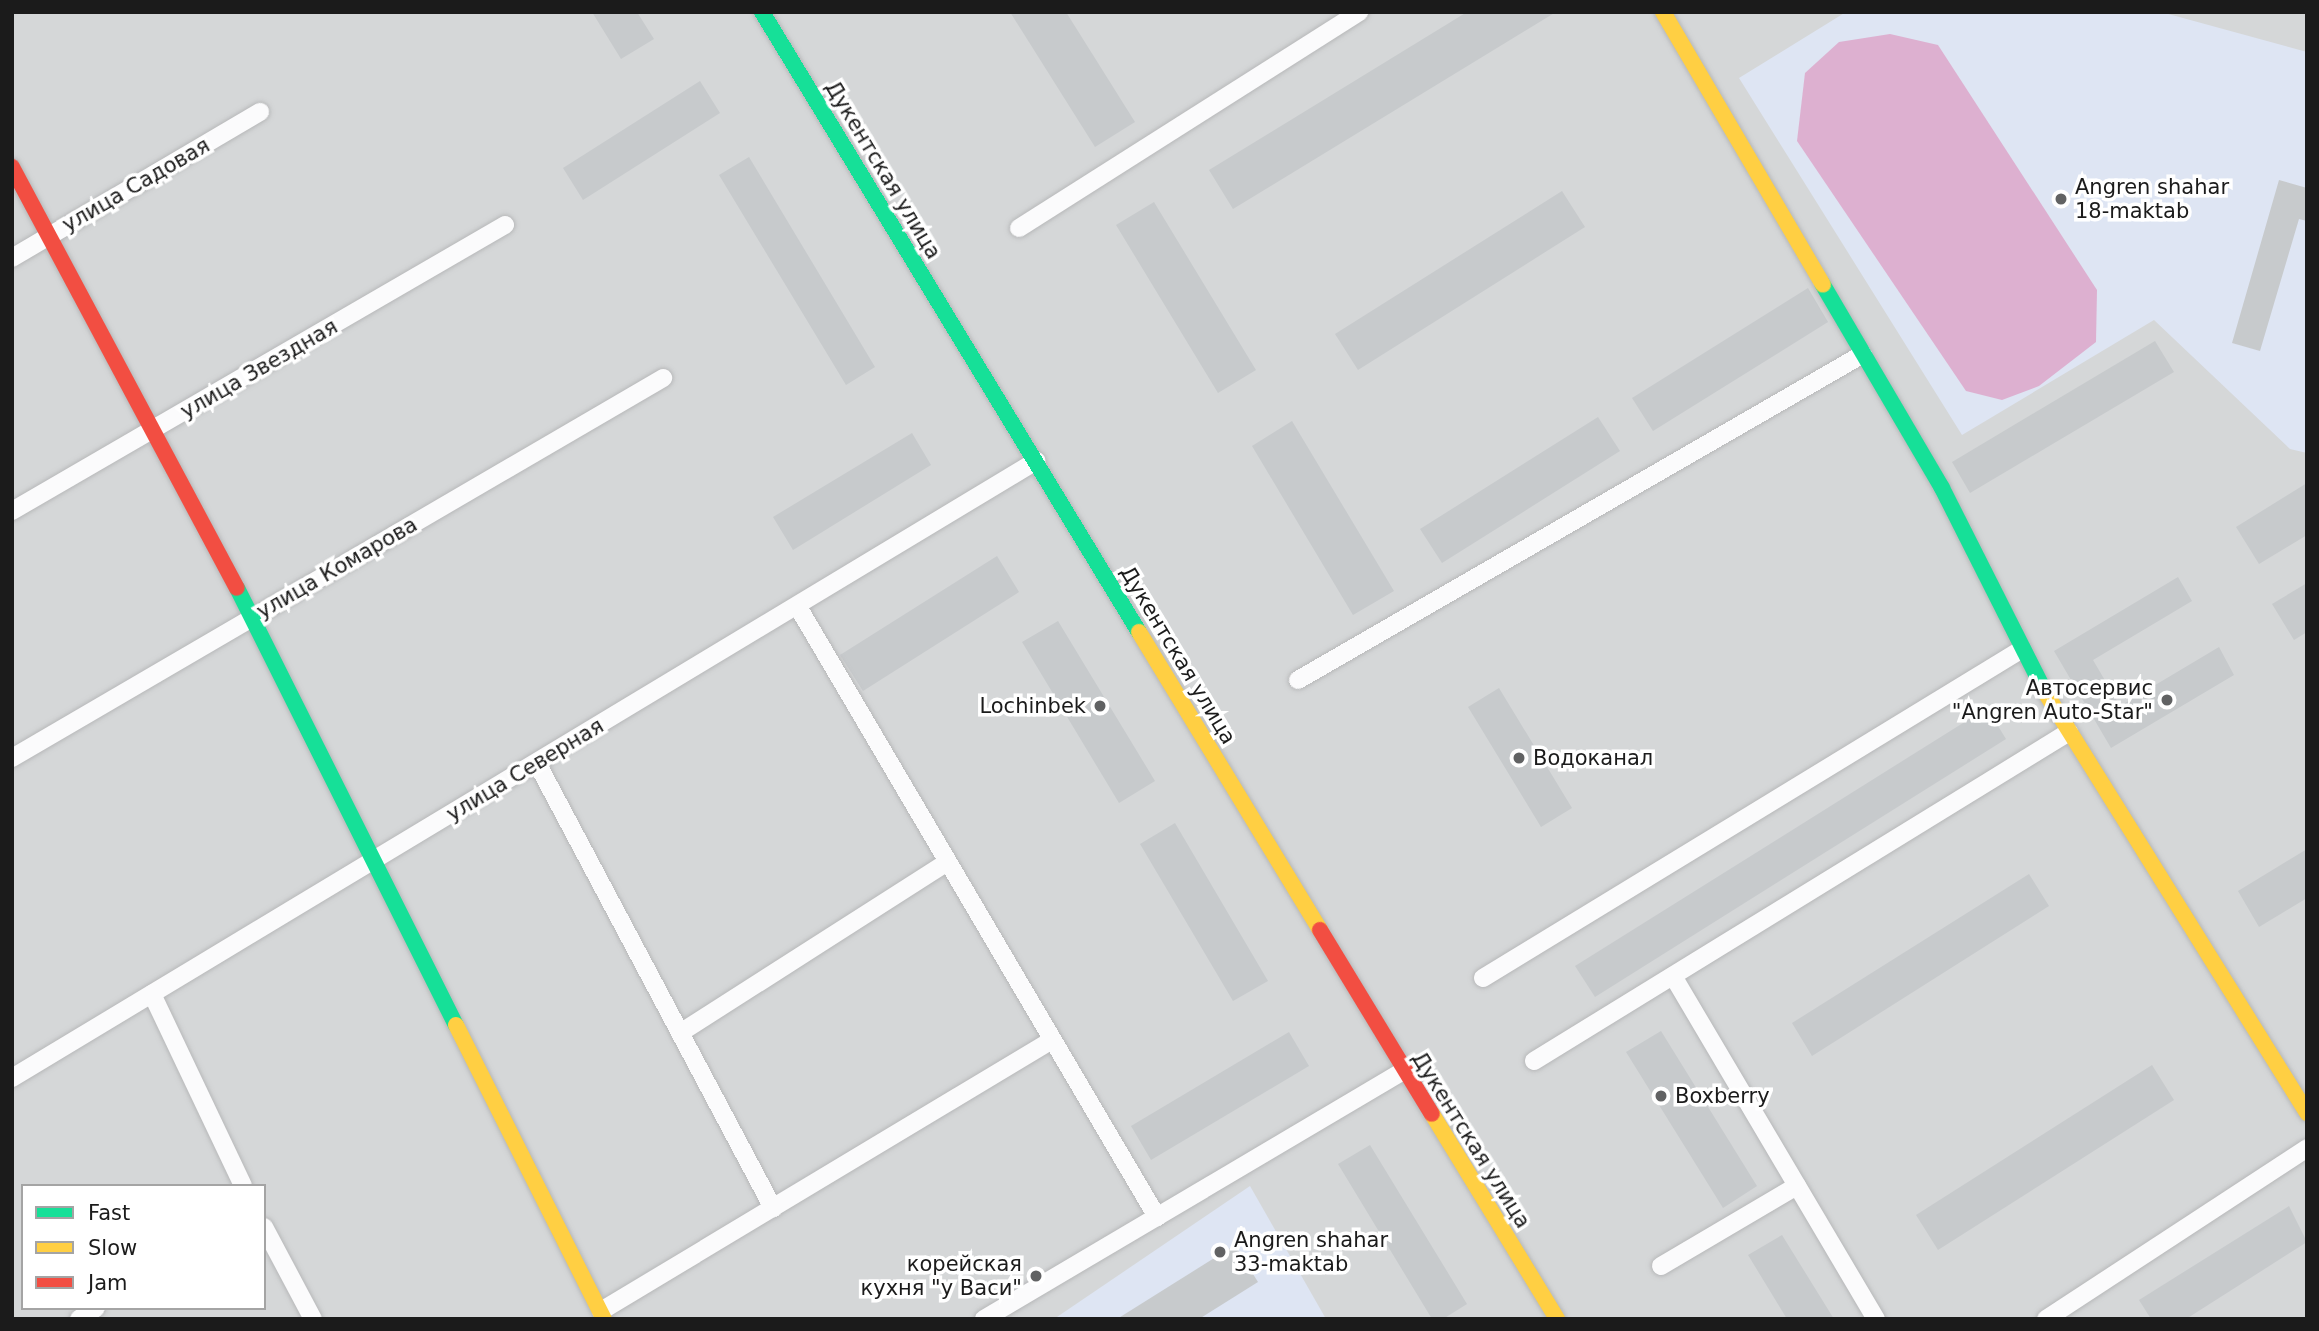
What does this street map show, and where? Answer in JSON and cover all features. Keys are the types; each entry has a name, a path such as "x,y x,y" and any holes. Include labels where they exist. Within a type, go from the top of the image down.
{"street":[{"name":"Дукентская улица","path":"762,12 1557,1319"},
{"path":"1019,228 1359,12"},
{"path":"1663,12 1827,282 1863,354 1942,488 2019,651 2307,1113"},
{"name":"улица Садовая","path":"12,258 260,112"},
{"path":"12,167 52,233 157,429 377,859 603,1315 773,1208 1052,1040"},
{"name":"улица Звездная","path":"12,511 505,225"},
{"path":"1298,680 1863,354"},
{"name":"улица Комарова","path":"12,758 663,378"},
{"name":"улица Северная","path":"12,1077 798,607 1036,461"},
{"path":"798,607 1157,1217"},
{"path":"1483,978 2019,651"},
{"path":"1534,1061 2069,732"},
{"path":"537,763 773,1208"},
{"path":"680,1033 947,862"},
{"path":"1672,976 1876,1319"},
{"path":"152,994 242,1184"},
{"path":"984,1319 1404,1071"},
{"path":"2046,1319 2307,1148"},
{"path":"1661,1266 1797,1186"},
{"path":"266,1231 313,1319"}],"shaded area":[{"path":"12,12 2307,12 2307,1319 12,1319"},
{"name":"Angren shahar 18-maktab","path":"1846,12 2161,12 2307,52 2307,453 2290,449 2154,320 1962,435 1739,78"},
{"path":"1890,34 1938,45 2097,290 2096,342 2039,386 2002,400 1966,391 1797,141 1805,73 1839,42"},
{"name":"Angren shahar 33-maktab","path":"1250,1186 1326,1319 1054,1319"}],"building":[{"path":"592,12 637,12 654,39 621,59"},
{"path":"1010,12 1066,12 1135,122 1095,147"},
{"path":"1467,12 1556,12 1233,209 1209,170"},
{"path":"700,81 720,113 583,200 563,168"},
{"path":"749,157 875,367 846,385 719,175"},
{"path":"2279,180 2307,188 2307,221 2299,219 2260,351 2232,343"},
{"path":"1562,191 1585,227 1358,370 1335,334"},
{"path":"1154,202 1256,370 1218,393 1116,225"},
{"path":"1808,288 1828,322 1653,431 1632,398"},
{"path":"2155,341 2174,372 1970,493 1952,462"},
{"path":"1598,417 1620,451 1442,563 1420,529"},
{"path":"1292,421 1394,591 1353,615 1252,446"},
{"path":"912,433 931,465 793,550 773,517"},
{"path":"2307,483 2307,535 2259,564 2236,527"},
{"path":"997,556 1019,592 863,691 840,655"},
{"path":"2178,577 2192,601 2093,660 2120,706 2219,647 2234,675 2111,748 2054,651"},
{"path":"2307,583 2307,632 2294,640 2272,604"},
{"path":"1058,621 1155,781 1119,803 1022,642"},
{"path":"1499,688 1572,808 1541,827 1468,707"},
{"path":"1987,708 2006,739 1595,997 1575,966"},
{"path":"1175,823 1268,981 1233,1001 1140,844"},
{"path":"2307,849 2307,898 2259,927 2238,891"},
{"path":"2029,874 2049,906 1812,1056 1792,1023"},
{"path":"1661,1031 1757,1186 1723,1208 1626,1052"},
{"path":"1289,1032 1309,1066 1151,1160 1131,1126"},
{"path":"2152,1065 2174,1100 1938,1250 1916,1215"},
{"path":"1370,1145 1467,1304 1443,1319 1432,1319 1338,1164"},
{"path":"2289,1206 2307,1242 2186,1319 2151,1319 2139,1300"},
{"path":"1782,1235 1834,1319 1787,1319 1748,1255"},
{"path":"1235,1245 1258,1282 1199,1319 1117,1319"}],"traffic: fast":[{"path":"762,12 1139,632"},
{"path":"1823,285 1942,488 2045,692"},
{"path":"237,588 456,1025"}],"traffic: slow":[{"path":"1663,12 1823,285"},
{"path":"1139,632 1320,930"},
{"path":"2045,692 2307,1113"},
{"path":"456,1025 604,1319"},
{"path":"1432,1114 1557,1319"}],"traffic: jam":[{"path":"12,167 237,588"},
{"path":"1320,930 1432,1114"}],"place":[{"name":"Angren shahar 18-maktab","path":"2061,199"},
{"name":"Автосервис \"Angren Auto-Star\"","path":"2167,700"},
{"name":"Lochinbek","path":"1100,706"},
{"name":"Водоканал","path":"1519,758"},
{"name":"Boxberry","path":"1661,1096"},
{"name":"Angren shahar 33-maktab","path":"1220,1252"},
{"name":"корейская кухня \"у Васи\"","path":"1036,1276"}]}
